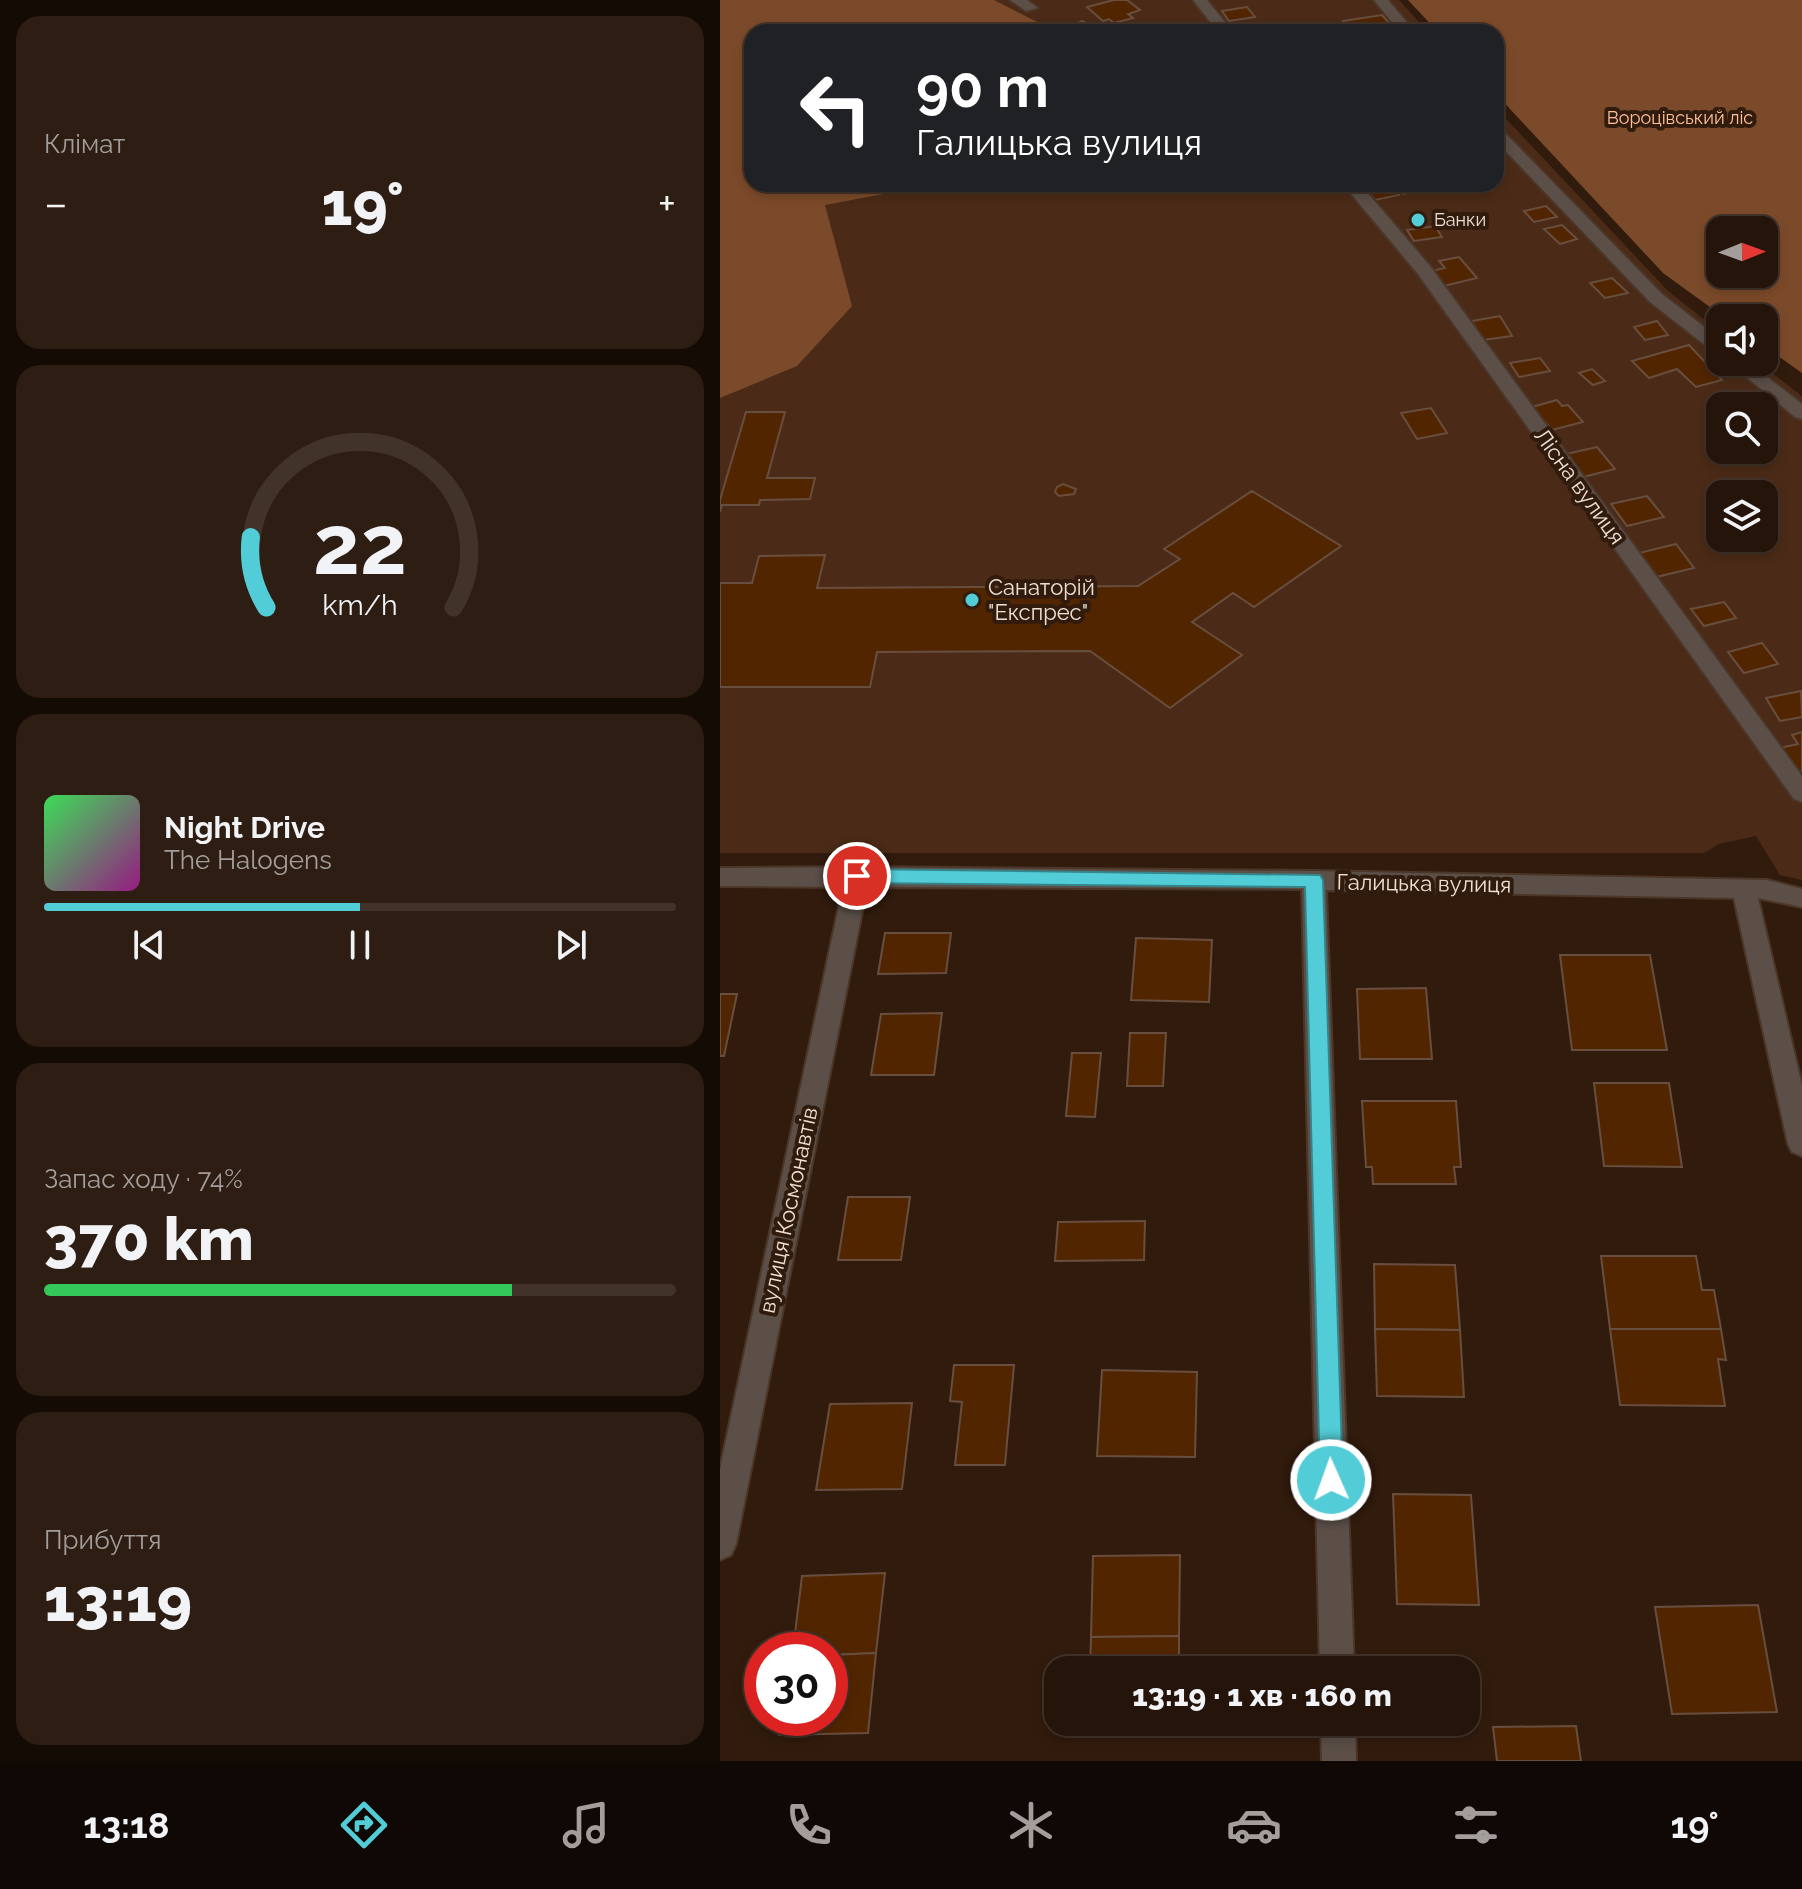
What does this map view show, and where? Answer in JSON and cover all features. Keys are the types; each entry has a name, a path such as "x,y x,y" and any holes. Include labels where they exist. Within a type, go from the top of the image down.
{"street":[{"path":"1017,0 1031,8"},
{"path":"1200,0 1220,24"},
{"path":"1381,0 1401,24"},
{"path":"1504,140 1656,298 1706,337"},
{"name":"Лісна вулиця","path":"1358,192 1433,282 1802,793"},
{"path":"1755,376 1802,413"},
{"name":"вулиця Космонавтів","path":"720,1544 857,876"},
{"name":"Галицька вулиця","path":"720,877 1314,880 1744,889 1801,885"},
{"path":"1314,880 1337,1656"},
{"path":"1744,889 1802,1144"},
{"path":"1338,1736 1339,1761"}],"shaded area":[{"path":"720,0 1399,0 1421,24 744,24 744,192 1504,192 1504,117 1668,291 1706,321 1706,376 1776,376 1802,396 1802,880 1780,875 1756,836 1719,844 1704,853 720,853"}],"green space":[{"path":"720,0 994,0 1041,24 744,24 744,192 894,192 825,205 852,306 797,366 720,398"},
{"name":"Вороцівський ліс","path":"1408,0 1802,0 1802,373 1778,356 1778,304 1706,304 1663,273 1504,103 1504,24 1430,24"}],"building":[{"path":"1127,0 1140,10 1128,14 1133,18 1114,23 1109,19 1103,21 1087,7"},
{"path":"1247,7 1255,17 1229,21 1222,11"},
{"path":"1382,15 1390,24 1345,24 1343,21"},
{"path":"1368,192 1396,192 1399,195 1375,200"},
{"path":"1546,206 1557,217 1534,222 1524,211"},
{"path":"1562,225 1577,239 1560,244 1544,229"},
{"path":"1435,226 1442,237 1414,241 1407,230"},
{"path":"1459,257 1477,278 1444,286 1432,271 1445,268 1439,261"},
{"path":"1612,278 1628,293 1605,298 1590,283"},
{"path":"1500,316 1512,336 1483,340 1472,321"},
{"path":"1657,321 1668,335 1645,340 1634,327"},
{"path":"1689,345 1706,363 1706,376 1718,376 1722,380 1696,387 1677,369 1649,378 1632,361"},
{"path":"1540,358 1550,371 1519,377 1510,363"},
{"path":"1592,369 1605,381 1593,385 1579,373"},
{"path":"1557,400 1562,406 1568,405 1583,422 1552,430 1532,407"},
{"path":"1431,408 1447,433 1417,439 1401,413"},
{"path":"746,412 785,412 767,478 815,478 810,499 760,500 759,505 722,505 720,512 720,500"},
{"path":"1597,447 1615,469 1579,478 1562,455"},
{"path":"1063,484 1076,489 1074,494 1059,496 1055,492"},
{"name":"Санаторій \"Експрес\"","path":"1252,491 1341,546 1254,607 1233,593 1192,622 1242,655 1170,708 1090,651 877,652 870,687 720,687 720,583 752,583 759,556 825,555 817,588 1138,586 1180,559 1164,549"},
{"path":"1647,496 1664,517 1627,526 1611,504"},
{"path":"1676,544 1694,568 1652,578 1635,554"},
{"path":"1724,602 1736,618 1704,626 1691,609"},
{"path":"1762,643 1778,664 1744,673 1728,652"},
{"path":"1801,691 1802,717 1780,721 1766,698"},
{"path":"1802,732 1802,781 1779,748 1798,744 1792,735"},
{"path":"885,933 951,933 946,973 878,974"},
{"path":"1136,938 1212,940 1209,1002 1131,1000"},
{"path":"1560,955 1650,955 1667,1050 1572,1050"},
{"path":"1426,988 1432,1059 1360,1059 1357,989"},
{"path":"720,994 737,994 724,1056 720,1056"},
{"path":"942,1013 934,1075 871,1075 881,1014"},
{"path":"1130,1033 1166,1033 1163,1086 1127,1086"},
{"path":"1072,1053 1101,1053 1095,1117 1066,1116"},
{"path":"1594,1083 1669,1083 1682,1167 1604,1166"},
{"path":"1362,1101 1456,1101 1461,1167 1454,1167 1456,1184 1373,1184 1372,1167 1366,1167"},
{"path":"848,1197 910,1197 901,1260 838,1260"},
{"path":"1145,1221 1144,1260 1055,1261 1058,1222"},
{"path":"1601,1256 1696,1256 1702,1290 1714,1290 1721,1329 1610,1329"},
{"path":"1374,1264 1455,1265 1460,1330 1375,1329"},
{"path":"1375,1329 1460,1330 1464,1397 1377,1396"},
{"path":"1610,1329 1721,1329 1726,1360 1718,1359 1725,1406 1620,1405"},
{"path":"954,1365 1014,1365 1005,1465 955,1465 962,1402 950,1401"},
{"path":"1102,1370 1197,1372 1195,1457 1097,1456"},
{"path":"912,1403 902,1489 816,1490 830,1404"},
{"path":"1393,1494 1471,1495 1479,1605 1397,1604"},
{"path":"1180,1555 1179,1636 1091,1637 1093,1556"},
{"path":"885,1573 876,1653 848,1654 848,1632 795,1632 802,1576"},
{"path":"1758,1605 1777,1712 1672,1714 1655,1607"},
{"path":"1179,1636 1179,1656 1090,1656 1091,1637"},
{"path":"876,1653 868,1733 848,1733 848,1654"},
{"path":"1576,1726 1581,1761 1497,1761 1493,1727"}],"place":[{"name":"Банки","path":"1418,220"},
{"name":"Санаторій \"Експрес\"","path":"972,600"}],"route":[{"path":"857,876 1314,880 1331,1480"}]}
